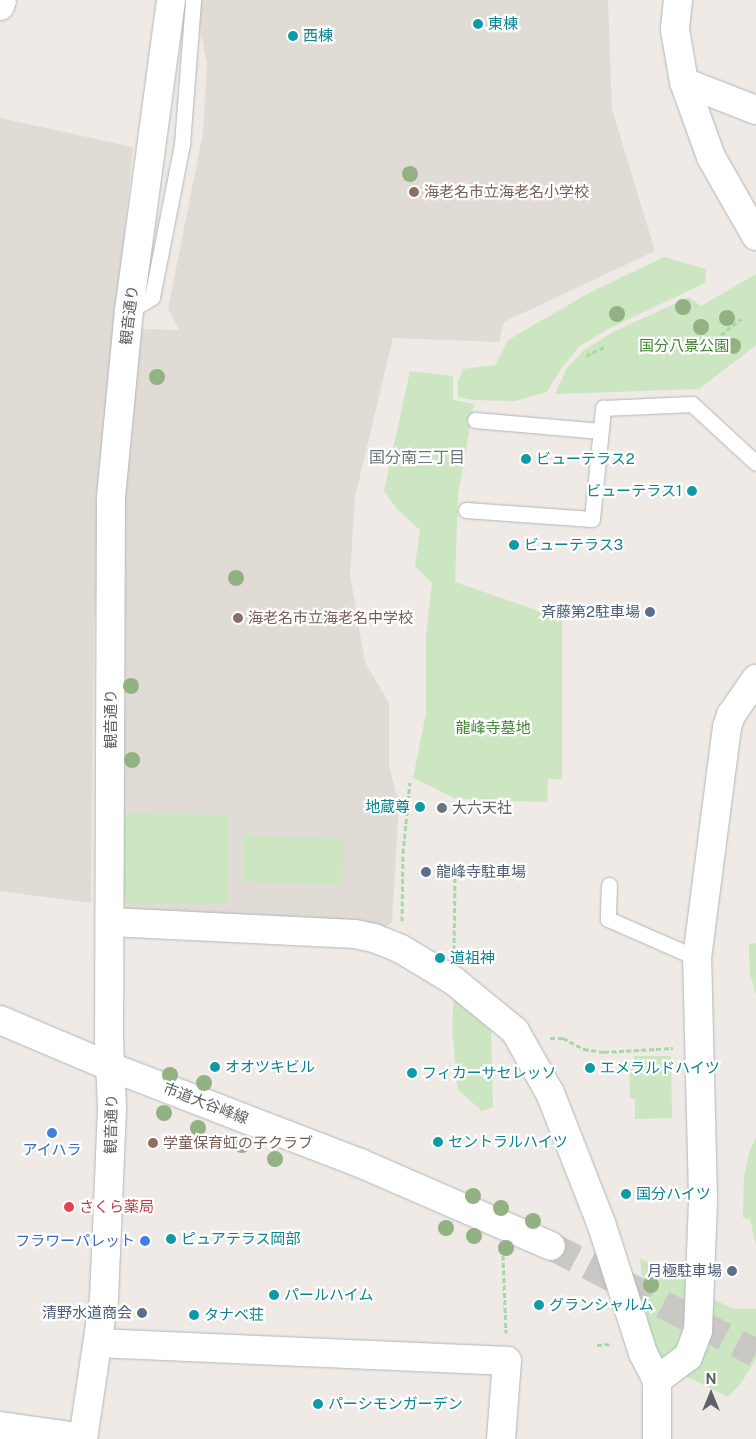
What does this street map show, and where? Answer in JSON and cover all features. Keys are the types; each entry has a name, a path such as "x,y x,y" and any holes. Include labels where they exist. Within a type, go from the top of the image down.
{"street":[{"path":"0,6 2,0"},
{"name":"観音通り","path":"83,1439 99,1343 107,1254 112,1108 111,496 129,311 171,0"},
{"path":"678,0 675,30 684,82 711,157 756,236"},
{"path":"684,82 756,110"},
{"path":"657,1380 688,1357 698,1331 703,1198 686,1048 727,727 731,715 756,679"},
{"path":"111,922 355,934 402,949 454,981 515,1031 550,1093 600,1223 643,1354 657,1380 657,1439"},
{"name":"市道大谷峰線","path":"0,1020 111,1067 360,1162 551,1246"},
{"path":"99,1343 507,1361 501,1439"},
{"path":"0,1426 83,1439"}],"lane":[{"path":"129,311 152,297 182,144 193,0"},
{"path":"466,510 592,519 603,408 692,404 756,464"},
{"path":"475,420 601,431"},
{"path":"609,885 608,919 697,958"}],"path":[{"path":"721,335 742,319"},
{"path":"586,356 604,348"},
{"path":"402,949 403,853 410,782"},
{"path":"454,981 455,874"},
{"path":"573,1043 584,1049 604,1052 686,1048"},
{"path":"503,1254 507,1361"}],"shaded area":[{"path":"194,0 608,0 612,109 655,251 504,322 499,342 393,338 355,497 350,575 365,662 389,703 389,766 399,804 392,922 385,927 115,914 120,502 140,329 179,330 168,309 203,133 207,63"},
{"path":"0,118 133,147 118,301 94,628 91,903 0,891"}],"green space":[{"path":"664,257 706,269 705,283 610,328 580,346 562,367 547,392 515,401 473,400 458,397 458,382 463,369 495,365 508,340 589,293"},
{"name":"国分八景公園","path":"756,274 756,345 699,389 555,394 567,368 584,350 613,332 689,297 701,306"},
{"name":"龍峰寺墓地","path":"410,371 453,376 453,400 474,404 458,495 455,582 562,619 562,779 548,779 547,802 457,799 413,778 426,713 426,638 432,583 415,566 420,530 397,509 384,491"},
{"path":"124,813 229,815 228,904 123,903"},
{"path":"244,836 343,838 342,885 243,882"},
{"path":"756,943 756,994 750,974 749,944"},
{"path":"454,990 491,1023 493,1107 482,1111 458,1090 452,1028"},
{"path":"634,1056 671,1056 672,1118 635,1119 635,1099 630,1098 629,1063 634,1062"},
{"path":"756,1137 756,1245 750,1219 743,1218 744,1176 750,1150"},
{"path":"640,1258 689,1282 685,1338 674,1352 663,1360 655,1349 648,1328"},
{"path":"708,1297 734,1309 756,1309 756,1359 741,1383 728,1397 681,1374"}],"tunnel":[{"path":"551,1246 756,1353"}],"place":[{"name":"東棟","path":"478,24"},
{"name":"西棟","path":"293,36"},
{"name":"海老名市立海老名小学校","path":"414,192"},
{"name":"ビューテラス2","path":"526,459"},
{"name":"ビューテラス1","path":"692,491"},
{"name":"ビューテラス3","path":"514,545"},
{"name":"斉藤第2駐車場","path":"650,612"},
{"name":"海老名市立海老名中学校","path":"238,618"},
{"name":"地蔵尊","path":"420,807"},
{"name":"大六天社","path":"442,808"},
{"name":"龍峰寺駐車場","path":"426,872"},
{"name":"道祖神","path":"440,958"},
{"name":"オオツキビル","path":"215,1067"},
{"name":"エメラルドハイツ","path":"590,1068"},
{"name":"フィカーサセレッソ","path":"412,1073"},
{"name":"アイハラ","path":"52,1133"},
{"name":"セントラルハイツ","path":"438,1142"},
{"name":"学童保育虹の子クラブ","path":"153,1143"},
{"name":"国分ハイツ","path":"626,1194"},
{"name":"さくら薬局","path":"69,1207"},
{"name":"ピュアテラス岡部","path":"171,1239"},
{"name":"フラワーパレット","path":"145,1241"},
{"name":"月極駐車場","path":"732,1271"},
{"name":"パールハイム","path":"274,1295"},
{"name":"グランシャルム","path":"539,1305"},
{"name":"清野水道商会","path":"142,1313"},
{"name":"タナベ荘","path":"194,1315"},
{"name":"パーシモンガーデン","path":"318,1404"}],"district":[{"name":"国分南三丁目","path":"417,458"}]}
